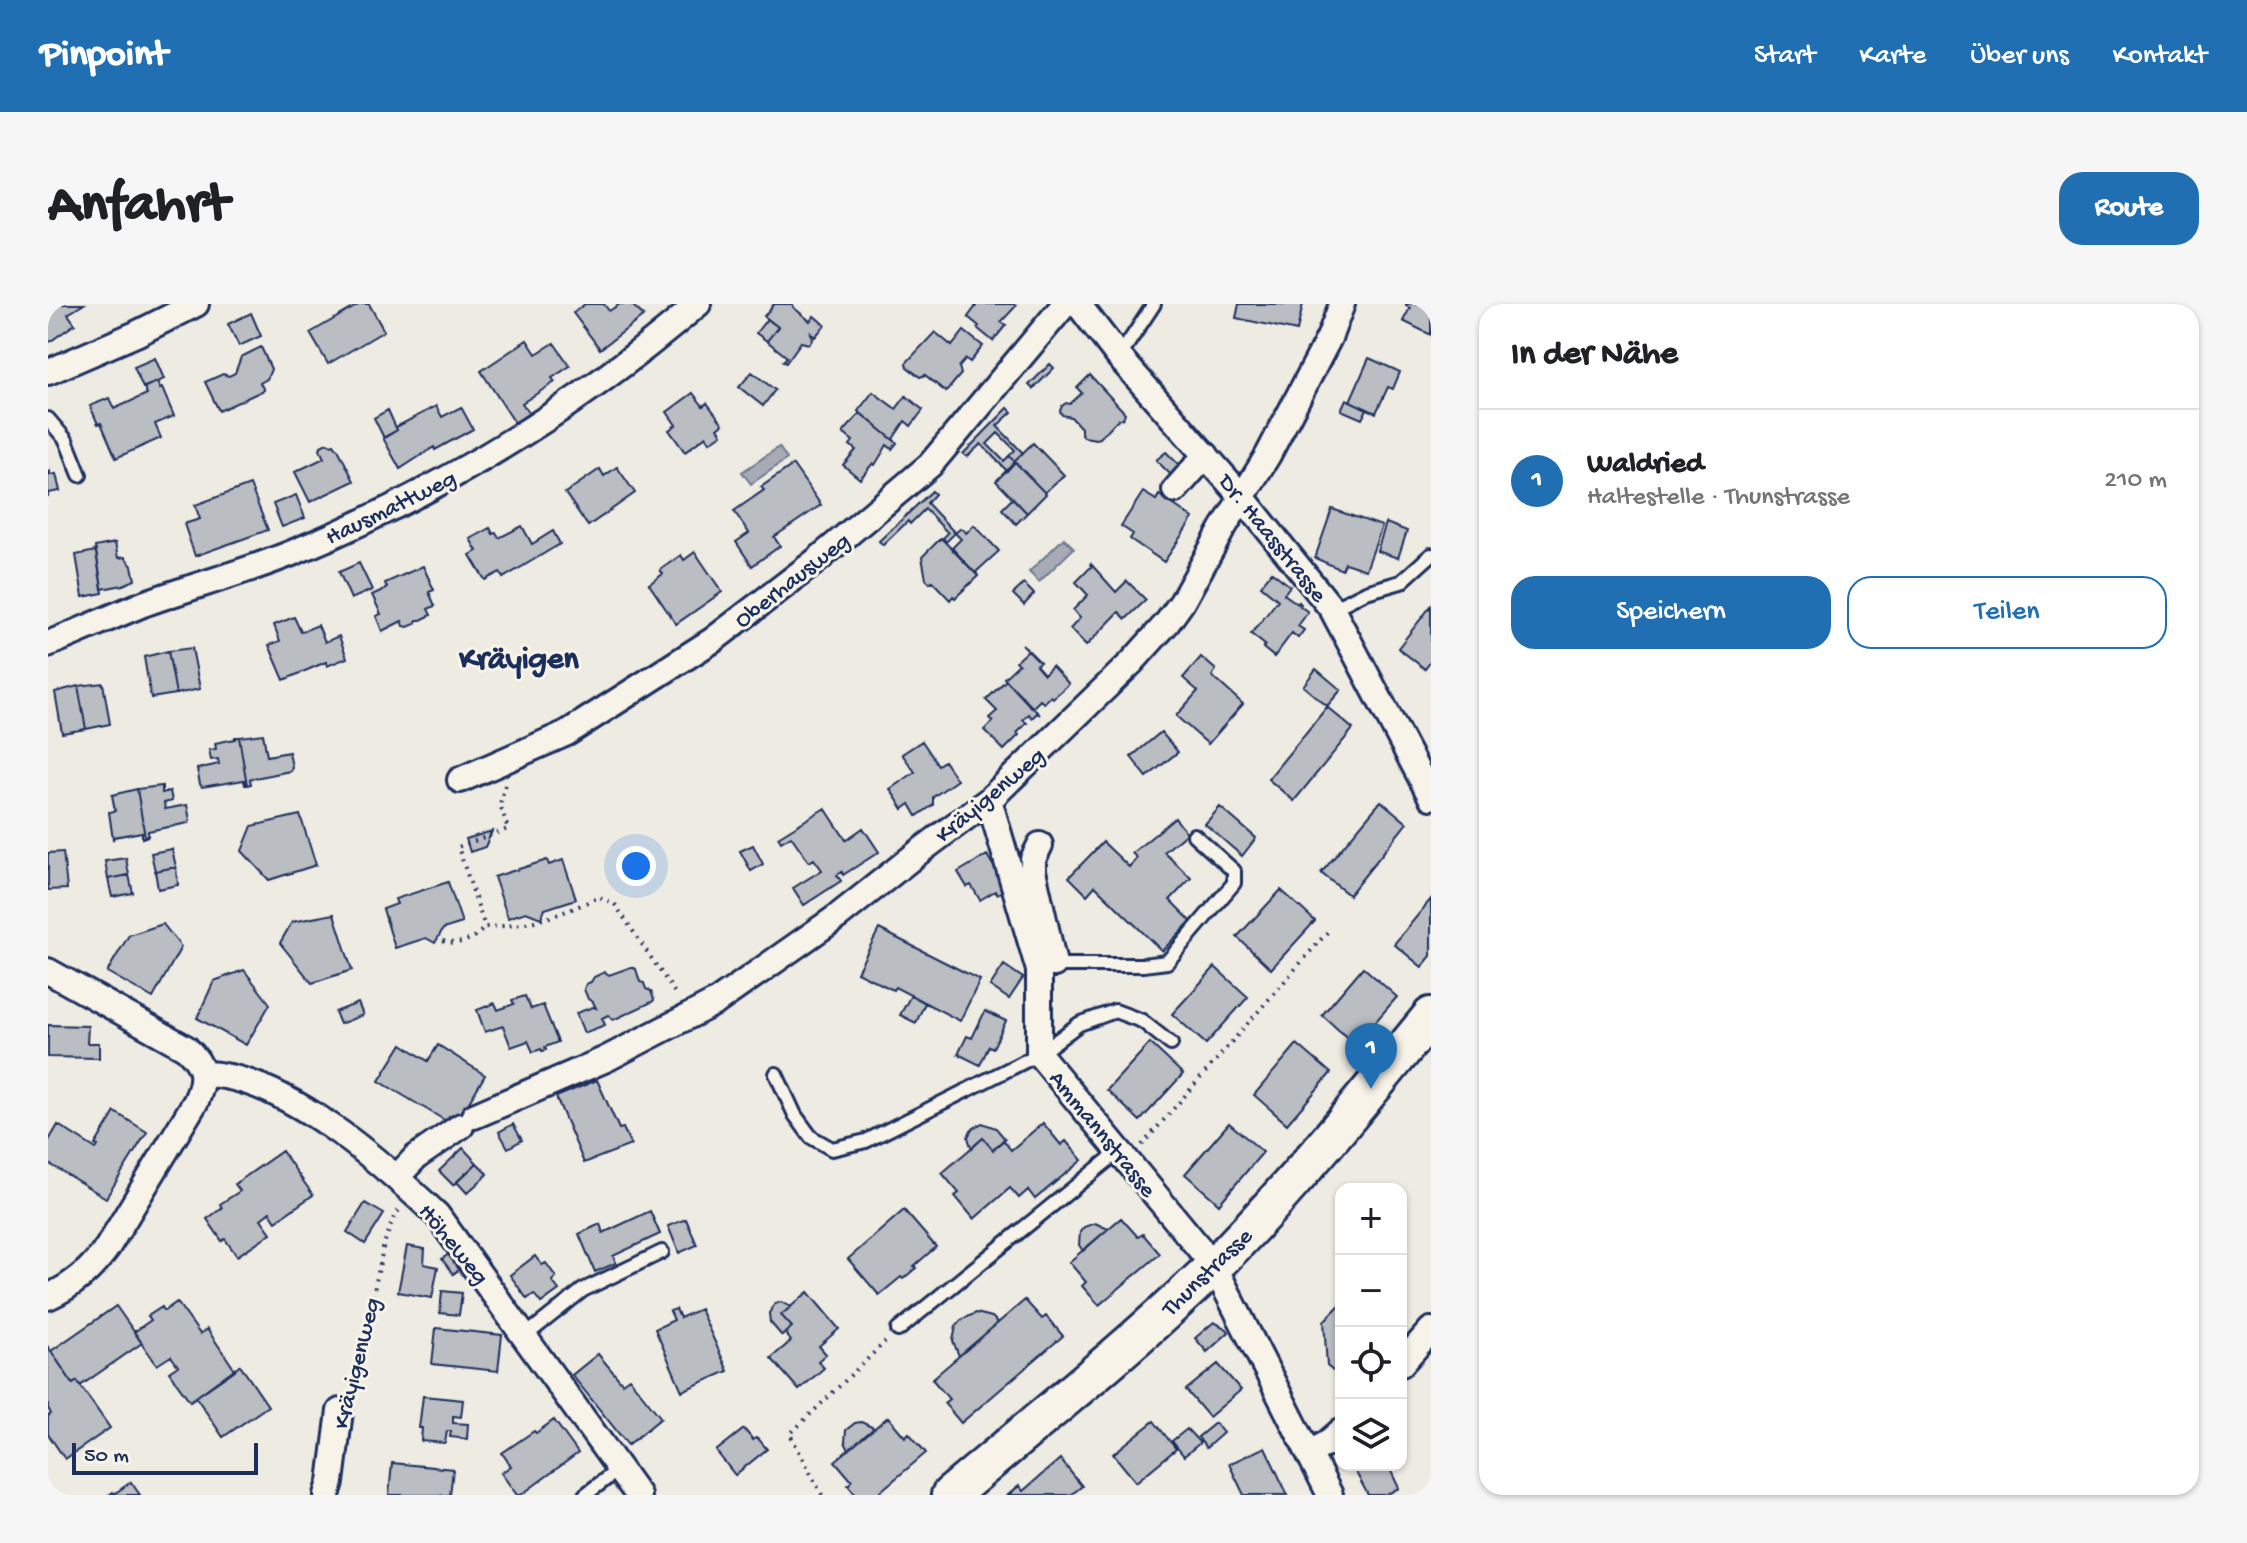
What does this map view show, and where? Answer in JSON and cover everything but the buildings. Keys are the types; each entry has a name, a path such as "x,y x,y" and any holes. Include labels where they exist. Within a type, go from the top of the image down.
{"main road":[{"name":"Thunstrasse","path":"950,1495 1112,1359 1214,1266 1313,1160 1431,1016"}],"street":[{"path":"48,372 196,304"},
{"name":"Hausmattweg","path":"48,644 144,604 290,554 440,484 585,393 698,304"},
{"name":"Oberhausweg","path":"460,780 567,733 700,649 816,561 930,465 1065,304"},
{"name":"Dr. Haasstrasse","path":"1078,304 1119,357 1242,497 1332,609 1431,797"},
{"name":"Kräyigenweg","path":"404,1184 416,1157 468,1121 606,1059 716,1002 837,917 989,800 1132,662 1182,602 1268,455 1329,338 1342,304"},
{"path":"1175,490 1206,455"},
{"name":"Ammannstrasse","path":"989,800 1046,967 1039,1054 1214,1266 1330,1495"},
{"path":"1040,845 1033,859 1033,871 1046,967"},
{"path":"48,971 186,1048 198,1060 203,1074 196,1101 107,1248 78,1280 48,1297"},
{"name":"Höheweg","path":"203,1074 238,1078 295,1104 343,1135 437,1215 638,1495"},
{"name":"Kräyigenweg","path":"327,1495 340,1411"},
{"path":"1309,1453 1335,1436"}],"lane":[{"path":"1119,357 1154,304"},
{"path":"48,419 66,440 80,475"},
{"path":"1332,609 1366,592 1401,582 1431,555"},
{"path":"1046,967 1167,962 1234,883 1234,871 1194,835"},
{"path":"776,1074 795,1115 811,1137 832,1149 866,1141 1039,1054 1079,1024 1115,1011 1142,1021 1171,1044"},
{"path":"898,1330 1122,1157"},
{"path":"525,1336 583,1290 662,1252"},
{"path":"585,1495 619,1469"}],"path":[{"path":"485,927 458,847 508,829 500,804 509,772 508,759"},
{"path":"485,927 516,926 561,914 599,897 614,903 689,1016"},
{"path":"443,941 455,944 479,935 485,927"},
{"path":"1122,1157 1330,929"},
{"name":"Kräyigenweg","path":"340,1411 352,1396 388,1230 404,1184"},
{"path":"822,1495 790,1434 898,1330"}],"shaded area":[{"path":"779,447 787,459 751,484 742,472"},
{"path":"1064,538 1074,548 1039,582 1029,572"}],"place":[{"name":"Waldried","path":"1371,1089"}],"district":[{"name":"Kräyigen","path":"519,656"}]}
